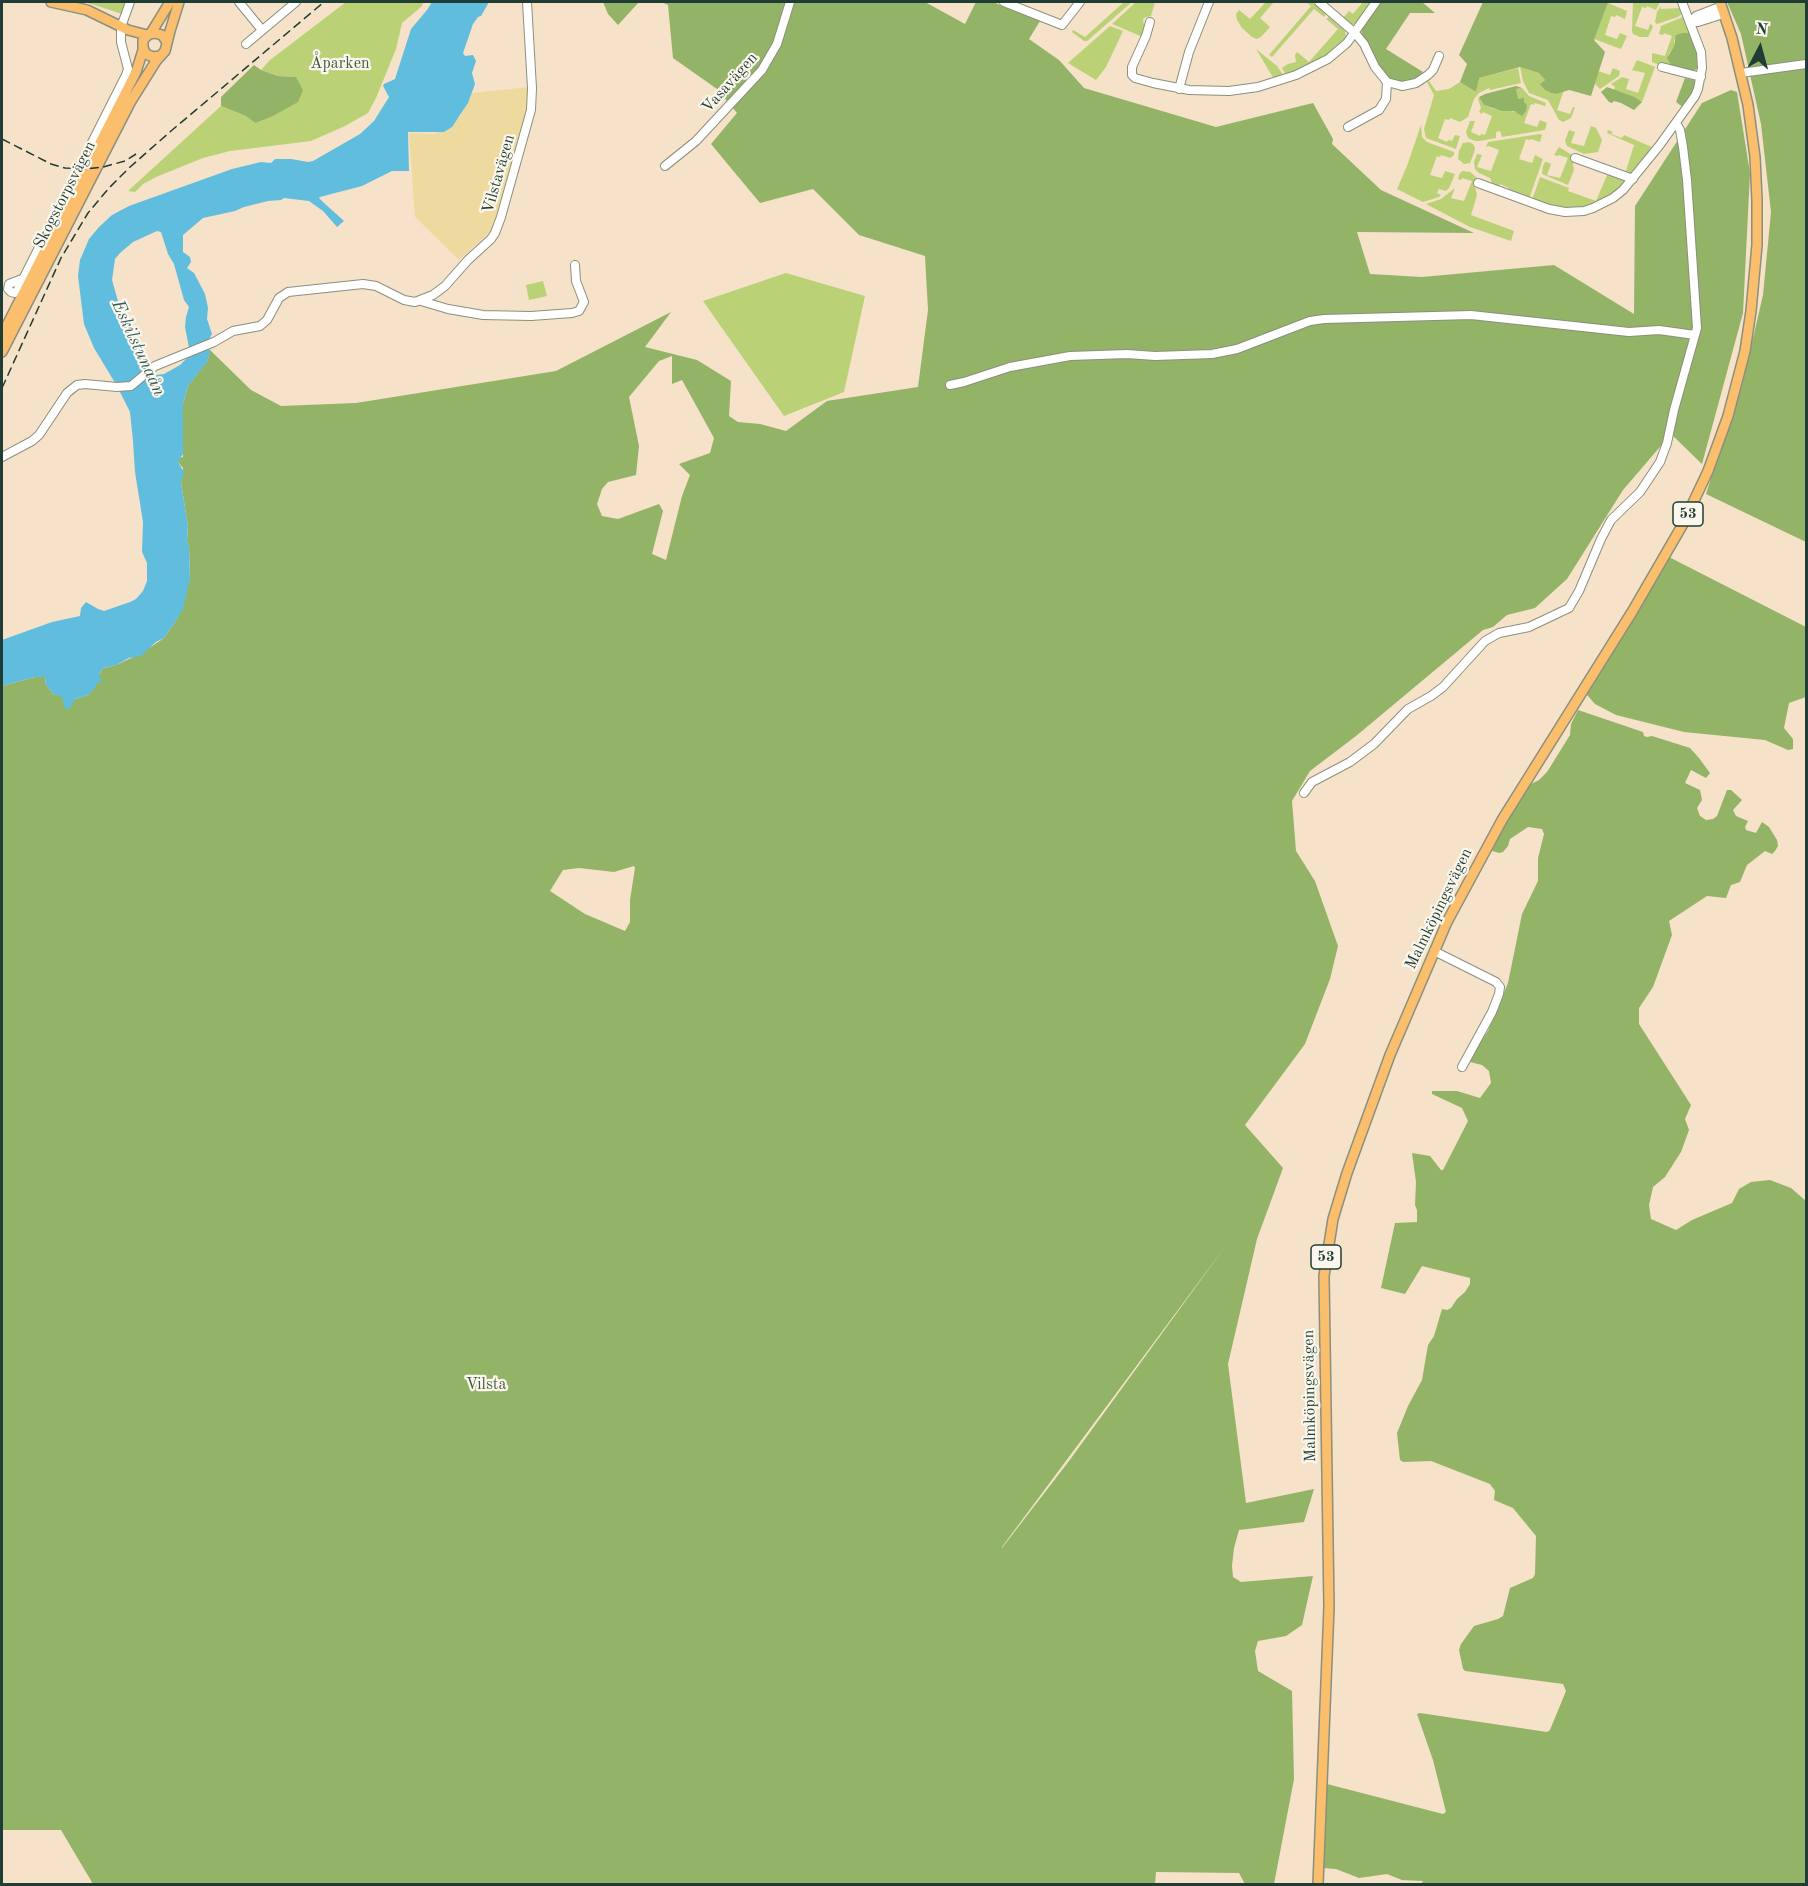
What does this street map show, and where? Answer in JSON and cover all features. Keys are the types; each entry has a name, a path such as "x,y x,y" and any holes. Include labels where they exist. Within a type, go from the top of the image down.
{"main road":[{"path":"51,2 87,10 124,28 146,40 151,56 160,56 166,49 179,2"},
{"name":"Skogstorpsvägen","path":"2,335 136,72 146,40 170,2"},
{"name":"Malmköpingsvägen","path":"1318,1884 1329,1607 1323,1324 1325,1264 1333,1220 1347,1173 1390,1055 1434,951 1502,820 1637,603 1683,524 1728,416 1744,351 1756,263 1756,179 1752,134 1742,73 1721,6"},
{"path":"146,40 160,34 167,42"},
{"name":"Skogstorpsvägen","path":"2,352 130,101 160,56"}],"street":[{"path":"22,279 126,75 128,69 121,42 130,2"},
{"path":"239,2 262,30"},
{"path":"246,44 294,2"},
{"name":"Vilstavägen","path":"419,301 445,286 490,239 498,226 531,110 532,88 527,2"},
{"name":"Vasavägen","path":"665,166 696,141 762,70 777,44 790,2"},
{"path":"1009,2 1062,26 1080,2"},
{"path":"1179,89 1189,52 1209,2"},
{"path":"1318,2 1355,33 1388,82 1402,86 1416,83 1433,70 1439,56"},
{"path":"1150,22 1132,67 1132,75 1140,80 1179,89 1229,91 1258,87 1296,75 1328,59 1341,49 1355,33 1376,2"},
{"path":"1479,183 1549,209 1574,212 1604,204 1618,194 1634,179 1695,96 1701,77 1701,52 1682,2"},
{"path":"1691,22 1720,15 1721,6"},
{"path":"1742,73 1806,64"},
{"path":"1662,67 1701,77"},
{"path":"1348,127 1379,110 1386,99 1388,82"},
{"path":"1304,793 1312,782 1342,767 1382,738 1408,709 1437,692 1485,641 1498,633 1529,627 1569,608 1611,520 1640,492 1664,454 1695,335 1697,318 1687,180 1680,130 1676,123"},
{"path":"1575,158 1634,179"},
{"path":"2,457 39,435 76,385 117,387 134,384 151,369 210,344 233,331 260,326 267,320 283,294 363,284 382,288 404,300 419,301 483,315 572,314 582,308 584,302 576,281 575,266"},
{"path":"950,385 1010,367 1070,356 1212,354 1237,349 1310,321 1324,319 1471,315 1629,332 1659,330 1695,335"},
{"path":"1434,951 1496,982 1500,987 1492,1012 1462,1068"}],"green space":[{"path":"85,2 126,2 122,14"},
{"name":"Åparken","path":"346,2 424,2 402,23 396,49 368,113 311,141 230,151 203,158 156,177 143,184 135,192 128,191 221,106 246,116 255,123 296,77 278,76 261,70 270,60"},
{"path":"603,2 639,2 618,25 608,14"},
{"name":"Vilsta","path":"661,2 925,2 965,24 976,2 993,2 1040,21 1029,39 1059,60 1084,88 1216,127 1313,103 1333,139 1332,144 1381,190 1474,233 1357,232 1370,274 1422,277 1554,265 1634,314 1635,206 1702,103 1731,90 1737,92 1750,173 1743,313 1702,464 1671,434 1623,490 1567,579 1535,608 1507,615 1493,627 1483,630 1356,736 1310,771 1292,801 1296,851 1315,881 1338,946 1330,979 1305,1044 1245,1125 1283,1168 1257,1239 1228,1364 1246,1503 1314,1489 1304,1522 1239,1530 1232,1566 1233,1577 1241,1582 1313,1576 1302,1625 1286,1636 1258,1641 1255,1651 1258,1671 1292,1691 1294,1779 1274,1884 1245,1884 1239,1873 1156,1872 1155,1884 93,1884 61,1830 2,1830 2,686 35,677 46,677 45,683 53,694 62,696 71,703 75,699 88,695 103,668 116,665 142,653 164,638 177,619 190,579 188,526 181,483 183,468 178,462 179,458 183,457 183,404 188,386 208,360 209,349 251,390 281,406 356,403 556,371 671,312 645,347 697,360 731,381 729,416 738,422 760,424 786,431 827,401 918,387 928,310 925,256 859,235 813,189 760,203 711,144 737,113 717,89 673,58 668,5","holes":["672,356 672,384 682,380 714,438 710,453 679,464 690,475 682,496 666,560 652,554 663,511 659,504 618,519 602,516 597,504 602,489 608,482 636,475 639,446 629,397 659,361","634,866 635,868 630,900 630,922 625,931 585,914 550,891 563,870 579,868 614,872","1227,1244 1069,1461 1002,1547"]},
{"path":"1124,2 1132,2 1087,41 1072,32 1073,30 1085,37"},
{"path":"1136,2 1155,2 1151,16 1143,20 1145,30 1143,37 1112,24"},
{"path":"1266,2 1274,2 1260,18 1270,27 1257,39 1242,28 1236,14 1239,10 1250,19"},
{"path":"1306,2 1312,2 1326,13 1325,16 1314,9 1272,57 1269,55 1311,6"},
{"path":"1363,2 1371,2 1356,23 1352,25 1343,18 1349,11 1353,14"},
{"path":"1379,2 1422,2 1435,13 1410,13 1386,49 1423,72 1416,78 1404,82 1391,81 1377,67 1361,28"},
{"path":"1483,2 1608,3 1594,40 1605,52 1591,96 1569,90 1556,94 1551,93 1540,84 1545,80 1539,73 1520,67 1479,78 1476,92 1460,82 1467,64 1459,55"},
{"path":"1633,2 1660,2 1656,10 1647,6 1642,7 1635,26 1648,30 1650,24 1652,25 1648,37 1633,34"},
{"path":"1727,2 1806,2 1806,542 1706,494 1748,360 1763,295 1771,212 1761,124 1741,34"},
{"path":"1608,3 1627,11 1625,19 1616,15 1611,16 1605,35 1617,39 1620,33 1627,36 1621,49 1594,39"},
{"path":"1661,6 1661,9 1681,8 1683,13 1657,24 1655,22 1657,12"},
{"path":"1329,17 1345,31 1346,38 1331,54 1316,63 1286,75 1282,68 1296,62 1297,52 1309,62 1338,29 1326,19"},
{"path":"1683,17 1691,33 1674,40 1674,46 1668,55 1671,65 1663,63 1662,66 1652,62 1652,53 1665,56 1672,36 1659,34 1661,26"},
{"path":"1110,26 1123,31 1106,67 1096,80 1068,63"},
{"path":"1691,33 1697,53 1698,68 1692,72 1671,65 1667,58 1674,46 1676,35"},
{"path":"1256,49 1277,66 1284,76 1274,79"},
{"path":"1637,60 1655,67 1642,102 1635,97 1614,90 1615,87 1611,84 1622,77 1629,79 1626,89 1638,93 1645,73 1632,70"},
{"path":"254,65 278,76 296,77 303,90 298,102 255,123 246,116 221,106 221,97"},
{"path":"1520,67 1539,73 1545,80 1541,83 1545,90 1556,94 1564,90 1557,110 1570,114 1575,107 1571,118 1563,122 1559,120 1548,100 1529,93"},
{"path":"1518,68 1521,83 1490,90 1489,88 1479,93 1474,99 1468,117 1460,122 1450,118 1445,119 1438,138 1447,142 1452,141 1455,135 1460,136 1456,149 1426,138 1424,129 1434,95 1427,82 1429,81 1436,91 1449,89 1460,82 1476,92 1478,78"},
{"path":"1613,68 1620,71 1619,76 1600,89 1595,84 1598,71 1610,75"},
{"path":"1685,78 1694,80 1696,85 1684,108 1676,102"},
{"path":"1516,86 1522,88 1516,89 1518,99 1524,98 1527,105 1522,116 1514,111 1502,111 1484,105 1479,97 1485,94"},
{"path":"1607,87 1635,97 1642,102 1634,110 1621,103 1609,102 1601,92"},
{"path":"1522,88 1529,96 1546,103 1545,106 1531,104 1524,123 1537,127 1540,120 1547,123 1545,130 1502,137 1500,131 1496,132 1496,138 1480,141 1468,138 1466,132 1470,121 1475,121 1471,132 1480,136 1485,135 1492,116 1479,112 1481,108 1479,97 1484,105 1494,109 1517,112 1516,89"},
{"path":"1421,125 1422,137 1427,142 1454,152 1450,158 1437,156 1430,175 1442,178 1445,171 1455,174 1446,191 1439,189 1437,193 1441,195 1439,197 1423,202 1397,189"},
{"path":"1591,126 1596,128 1602,140 1598,152 1584,154 1567,146 1565,141 1569,130 1575,132 1571,143 1584,146"},
{"path":"1608,130 1613,132 1611,134 1622,138 1624,135 1654,148 1632,174 1626,171 1634,145 1607,133"},
{"path":"1542,135 1540,142 1526,139 1519,159 1532,163 1535,155 1543,159 1529,199 1509,192 1509,188 1500,184 1499,187 1493,185 1490,178 1475,169 1474,162 1477,154 1482,155 1477,167 1491,171 1499,150 1486,147 1488,142"},
{"path":"1469,142 1475,148 1474,153 1470,163 1464,164 1458,159 1459,151 1463,143"},
{"path":"1559,147 1575,157 1574,170 1568,185 1542,174 1543,166 1547,162 1551,164 1547,175 1560,178 1568,158 1554,155"},
{"path":"1463,171 1470,172 1477,178 1475,187 1477,195 1471,215 1514,231 1511,241 1470,227 1426,204 1441,199 1455,188 1451,198 1464,201 1472,181 1458,179"},
{"path":"1608,173 1621,177 1624,185 1612,196 1584,208 1559,208 1532,200 1540,177 1569,188 1568,191 1596,201"},
{"path":"786,273 865,296 844,392 784,416 703,301"},
{"path":"543,281 547,296 529,300 526,285"},
{"path":"1669,557 1806,627 1806,697 1789,703 1784,728 1793,739 1793,749 1788,750 1765,740 1684,732 1616,715 1595,704 1587,695"},
{"path":"1578,710 1643,732 1644,736 1652,736 1690,748 1710,773 1706,778 1691,770 1685,783 1700,790 1702,800 1697,808 1700,816 1706,820 1717,816 1727,790 1731,790 1742,800 1733,810 1736,816 1748,821 1746,830 1756,833 1762,822 1769,827 1777,840 1778,846 1772,854 1765,851 1747,865 1740,882 1731,885 1726,898 1707,896 1669,921 1672,935 1653,987 1639,1008 1639,1024 1691,1105 1685,1119 1689,1130 1681,1152 1665,1177 1653,1187 1649,1205 1651,1219 1676,1230 1692,1220 1732,1203 1739,1189 1751,1182 1770,1180 1791,1188 1806,1201 1806,1884 1421,1884 1423,1881 1402,1880 1387,1874 1359,1878 1336,1869 1323,1868 1327,1784 1443,1814 1446,1812 1433,1760 1417,1714 1547,1732 1550,1730 1566,1691 1563,1684 1463,1669 1459,1650 1474,1626 1503,1616 1510,1588 1533,1578 1536,1536 1513,1508 1494,1500 1495,1491 1490,1484 1431,1461 1403,1462 1400,1460 1397,1433 1422,1380 1428,1345 1434,1336 1442,1309 1451,1308 1465,1292 1470,1284 1470,1278 1422,1266 1405,1294 1381,1288 1395,1223 1417,1222 1416,1182 1412,1153 1430,1156 1443,1170 1468,1121 1462,1108 1432,1094 1432,1091 1457,1091 1480,1098 1491,1083 1489,1071 1482,1065 1470,1062 1470,1057 1488,1031 1508,983 1522,914 1538,881 1538,858 1544,834 1542,829 1528,827 1510,839 1503,852 1489,850 1525,787 1539,780 1547,772 1570,735 1571,724"}],"sand":[{"path":"529,87 527,109 492,230 459,260 415,217 409,133 435,134 460,117 472,93"}],"water":[{"path":"432,2 489,2 473,24 463,53 465,56 473,55 476,61 472,73 475,84 468,103 452,127 444,132 408,132 409,171 392,171 362,186 320,197 344,221 337,227 323,211 309,201 284,198 203,218 183,235 183,252 190,257 191,262 187,268 194,273 205,294 208,308 207,319 212,334 207,343 210,353 207,362 188,386 183,404 183,454 178,462 184,472 181,483 188,526 190,579 183,609 177,619 164,638 141,656 103,668 99,675 102,683 96,683 96,687 88,695 75,699 70,708 65,709 62,697 53,694 45,683 46,677 35,677 2,686 2,640 52,622 80,616 81,608 86,602 104,611 130,602 143,591 147,581 147,563 142,552 143,522 135,472 130,412 94,348 84,324 78,276 80,260 89,239 112,215 129,206 232,169 261,162 271,163 275,159 313,161 360,134 374,121 389,97 383,86 395,79 411,29","holes":["157,231 161,232 174,264 184,300 189,307 185,327 189,356 180,365 164,374 156,375 143,370 129,340 112,280 115,259 120,253 133,242"]}],"railway":[{"path":"2,388 61,258 88,213 129,168 324,2"},
{"path":"2,139 51,164 65,168 103,167 125,161 136,154"}],"water label":[{"name":"Eskilstunaån","path":"138,348"}]}
